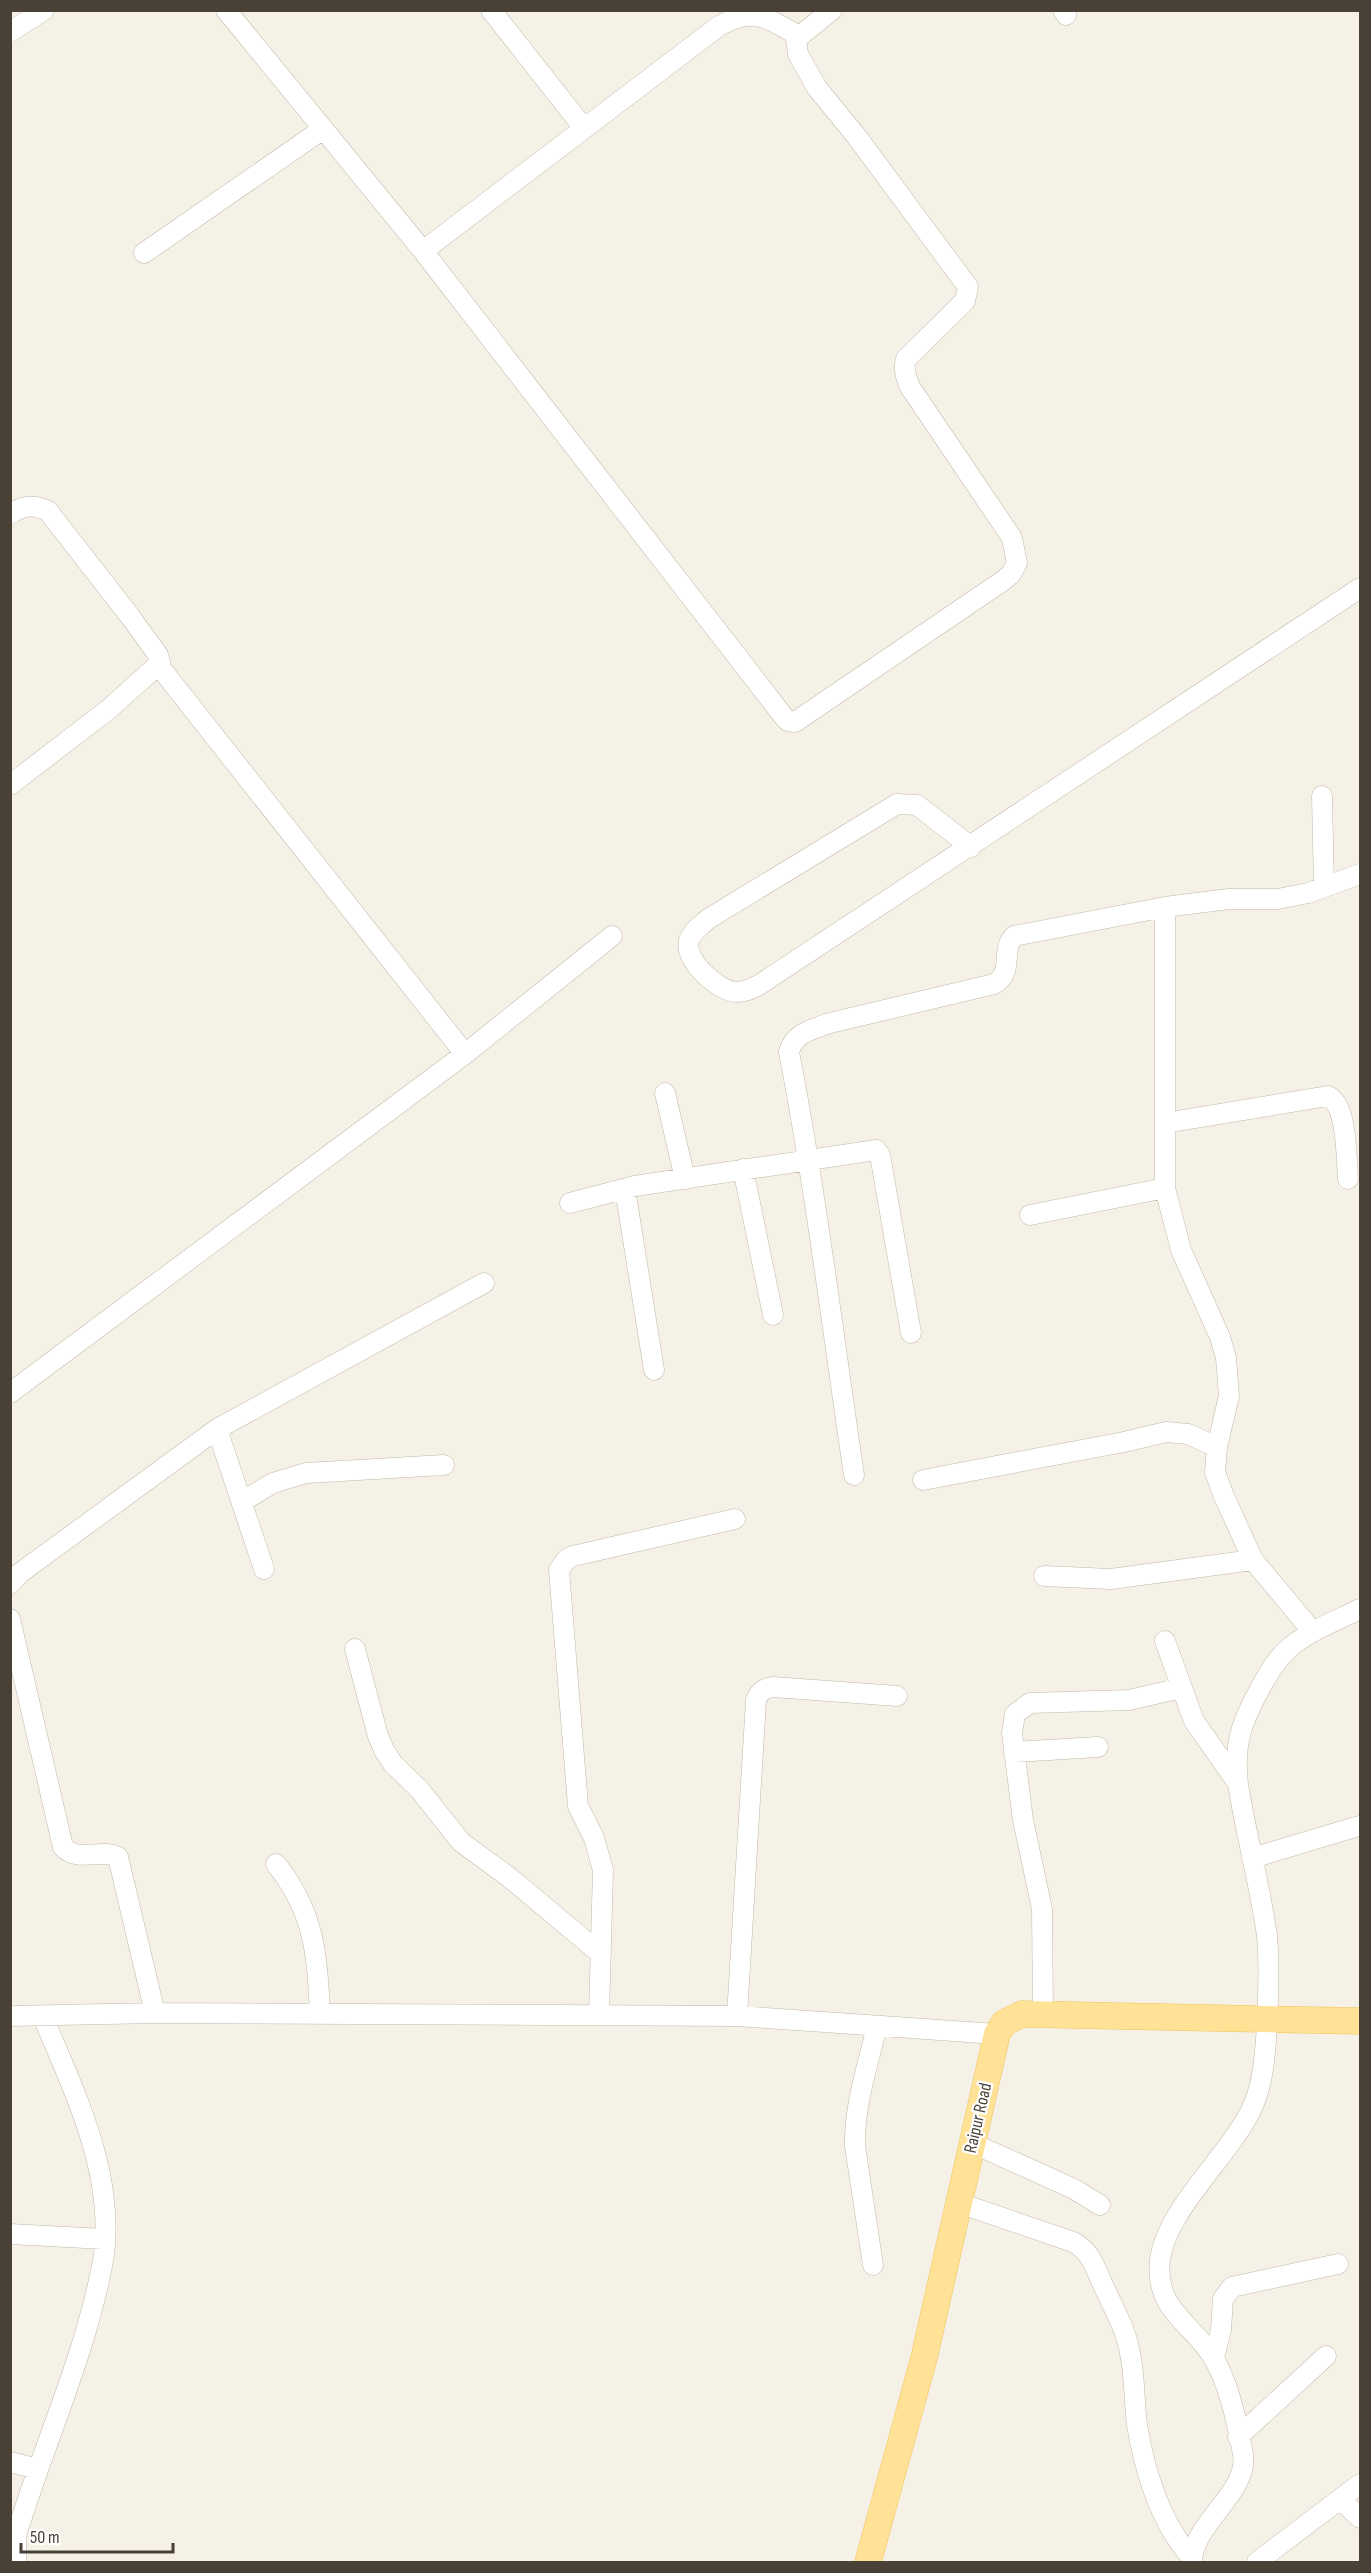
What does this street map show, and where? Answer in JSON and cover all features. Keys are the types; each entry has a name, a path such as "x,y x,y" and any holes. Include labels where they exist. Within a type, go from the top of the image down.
{"main road":[{"path":"997,2034 1004,2023 1022,2014 1360,2021"},
{"name":"Raipur Road","path":"868,2562 924,2358 997,2034"}],"street":[{"path":"10,32 44,10"},
{"path":"226,10 423,251 784,717 791,722 798,721 1004,580 1015,570 1017,558 1012,538 1006,528 910,387 905,375 904,366 912,351 967,298 968,290 966,282 818,88 798,54 795,44 799,36 832,10"},
{"path":"491,10 583,128"},
{"path":"423,251 686,49 733,18 748,14 763,16 799,36"},
{"path":"144,253 323,129"},
{"path":"10,514 28,506 39,506 48,511 129,615 160,660 159,666 109,710 10,785"},
{"path":"971,847 917,805 897,804 708,919 689,938 688,947 691,958 717,985 734,992 747,991 971,847 1360,588"},
{"path":"159,666 465,1054"},
{"path":"1322,796 1324,887"},
{"path":"854,1475 821,1253 810,1160 789,1052 796,1038 830,1023 994,984 1000,981 1006,972 1009,940 1020,934 1165,907 1229,899 1278,899 1308,893 1360,874"},
{"path":"1165,907 1164,1188 1181,1250 1220,1337 1226,1358 1229,1396 1217,1447 1215,1472 1253,1560 1313,1632"},
{"path":"10,1393 465,1054 612,936"},
{"path":"664,1093 685,1179"},
{"path":"1165,1123 1328,1096 1334,1099 1340,1110 1348,1179"},
{"path":"570,1203 625,1189 874,1150 879,1153 911,1333"},
{"path":"743,1170 773,1315"},
{"path":"1030,1215 1164,1188"},
{"path":"625,1189 654,1370"},
{"path":"10,1584 20,1573 217,1429 484,1283"},
{"path":"217,1429 264,1569"},
{"path":"923,1480 1166,1432 1188,1434 1217,1447"},
{"path":"243,1501 273,1483 306,1473 444,1465"},
{"path":"599,2015 603,1870 594,1838 578,1806 559,1570 566,1560 573,1556 735,1519"},
{"path":"1044,1576 1111,1579 1253,1560"},
{"path":"1192,2560 1205,2528 1241,2476 1243,2456 1224,2380 1214,2358 1179,2320 1168,2303 1160,2262 1163,2244 1171,2226 1240,2130 1253,2105 1263,2075 1269,1972 1267,1936 1238,1784 1238,1738 1245,1716 1281,1656 1313,1632 1360,1608"},
{"path":"10,1619 63,1847 75,1854 112,1854 118,1857 155,2013"},
{"path":"1166,1641 1194,1720 1238,1784"},
{"path":"355,1649 378,1736 393,1764 419,1789 461,1842 510,1878 601,1954"},
{"path":"737,2016 758,1694 773,1687 897,1696"},
{"path":"1043,2014 1042,1909 1023,1820 1012,1733 1015,1714 1030,1703 1130,1700 1148,1698 1181,1688"},
{"path":"1014,1752 1098,1747"},
{"path":"1252,1858 1359,1826"},
{"path":"276,1864 300,1899 314,1941 320,2014"},
{"path":"10,2016 155,2013 737,2016 997,2034"},
{"path":"16,2562 16,2536 83,2338 102,2265 104,2239 102,2192 96,2158 80,2107 43,2017"},
{"path":"873,2265 855,2145 855,2128 858,2104 877,2026"},
{"path":"972,2143 1074,2188 1100,2205"},
{"path":"959,2203 1073,2242 1087,2252 1126,2336 1133,2373 1137,2425 1152,2484 1166,2523 1192,2560"},
{"path":"10,2234 104,2239"},
{"path":"1214,2358 1221,2330 1223,2299 1232,2288 1338,2264"},
{"path":"1238,2437 1326,2356"},
{"path":"10,2462 38,2469"},
{"path":"1257,2562 1360,2484"},
{"path":"1341,2500 1360,2518"}]}
